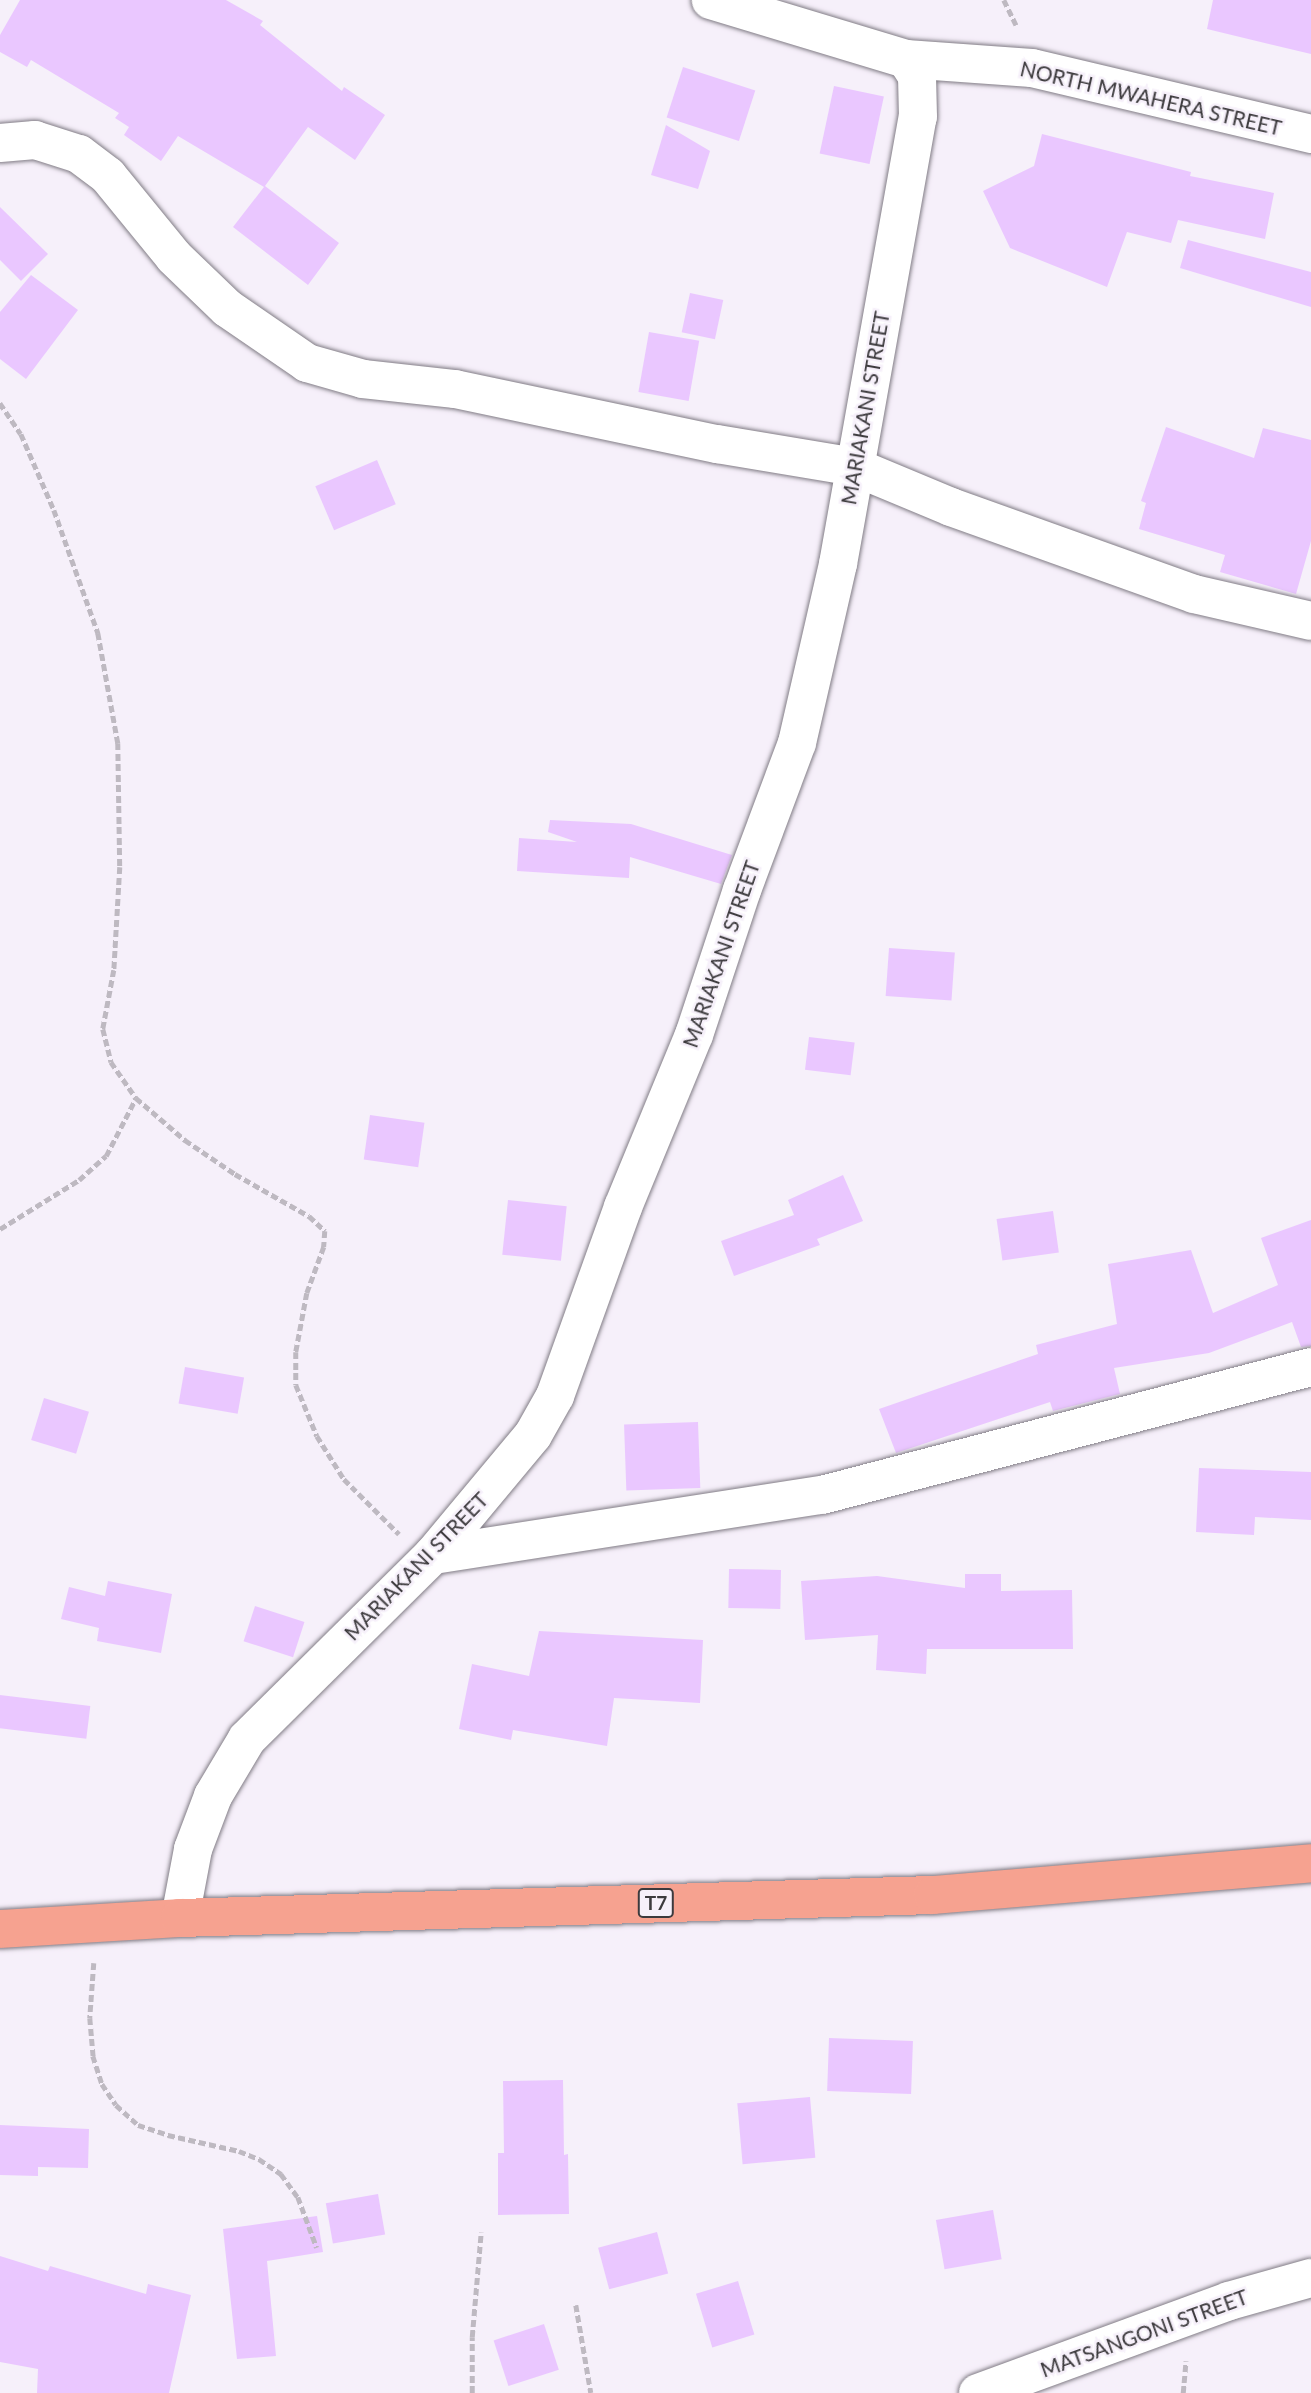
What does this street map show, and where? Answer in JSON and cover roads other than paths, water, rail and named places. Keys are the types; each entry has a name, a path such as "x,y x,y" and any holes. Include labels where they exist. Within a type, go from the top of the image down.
{"highway":[{"name":"T7","path":"0,1929 180,1918 933,1895 1311,1863"}],"street":[{"path":"711,0 906,59"},
{"name":"NORTH MWAHERA STREET","path":"906,59 1032,68 1311,134"},
{"name":"MARIAKANI STREET","path":"180,1918 193,1849 213,1796 247,1739 433,1555 533,1435 568,1364 623,1207 694,1034 742,891 797,743 838,565 918,117 917,76 906,59"},
{"path":"0,143 35,140 79,154 107,176 174,257 227,307 307,363 363,379 455,389 718,444 855,467 951,507 1194,594 1311,621"},
{"path":"433,1555 822,1495 1311,1367"},
{"name":"MATSANGONI STREET","path":"978,2393 1229,2301 1311,2278"}]}
